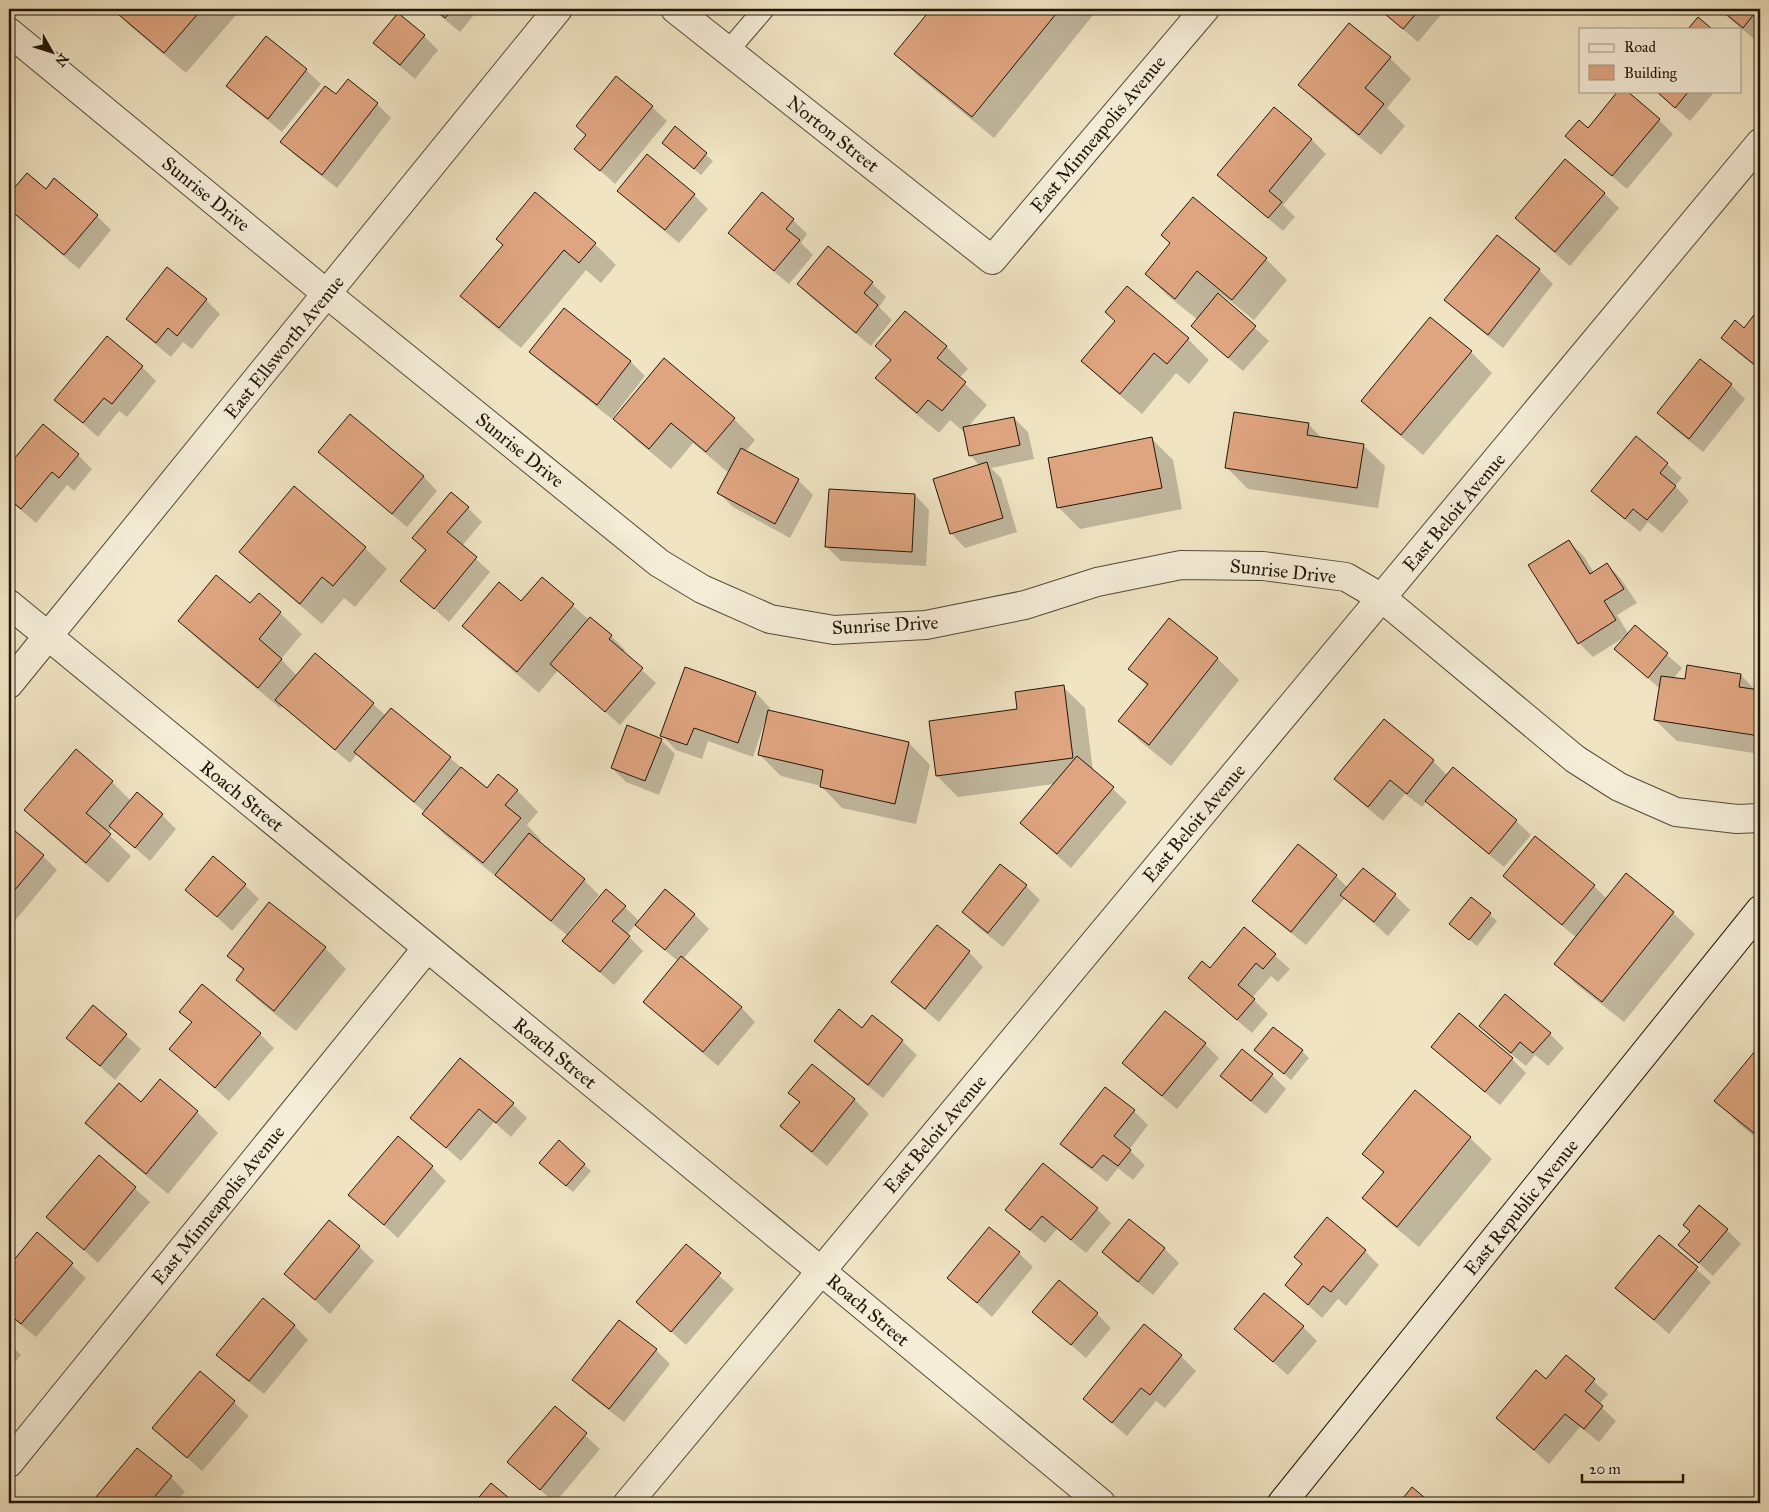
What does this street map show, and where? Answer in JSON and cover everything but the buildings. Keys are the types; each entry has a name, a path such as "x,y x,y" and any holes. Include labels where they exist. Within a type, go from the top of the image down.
{"street":[{"name":"East Ellsworth Avenue","path":"9,684 558,9"},
{"name":"Norton Street","path":"675,9 992,260"},
{"name":"East Minneapolis Avenue","path":"992,260 1204,9"},
{"name":"Sunrise Drive","path":"9,32 327,294 659,563 702,589 770,619 834,630 926,626 1024,605 1097,582 1181,565 1263,566 1346,577 1382,598 1575,759 1619,787 1676,812 1737,819 1760,818"},
{"name":"East Beloit Avenue","path":"628,1503 1760,143"},
{"name":"Roach Street","path":"9,604 1101,1503"},
{"name":"East Republic Avenue","path":"1282,1503 1760,910"},
{"name":"East Minneapolis Avenue","path":"9,1463 427,948"}],"lane":[{"path":"728,51 764,9"}]}
